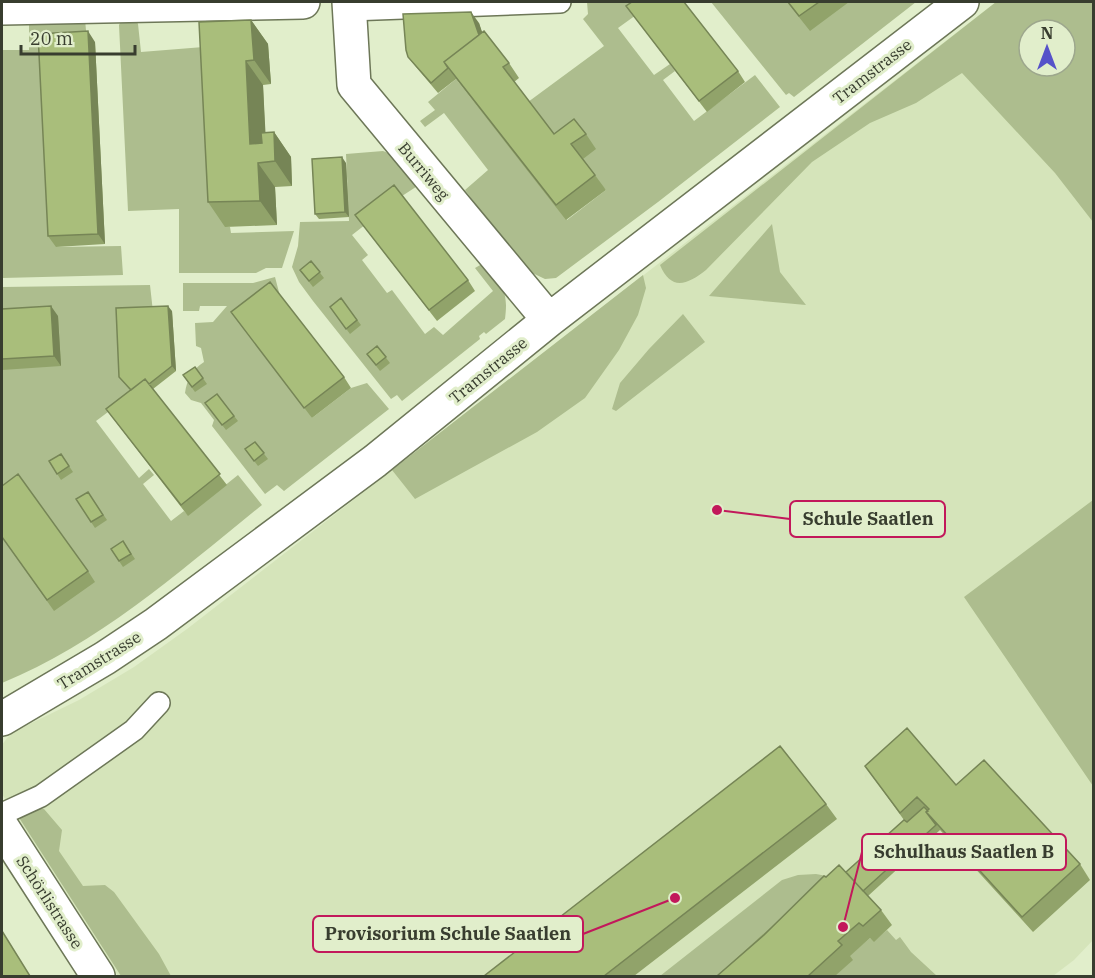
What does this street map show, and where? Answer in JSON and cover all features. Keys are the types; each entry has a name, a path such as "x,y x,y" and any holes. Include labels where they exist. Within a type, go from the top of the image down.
{"street":[{"path":"2,8 303,2"},
{"name":"Tramstrasse","path":"2,719 105,658 156,624 375,461 549,320 962,2"},
{"name":"Burriweg","path":"350,6 354,85 549,320"},
{"name":"Schörlistrasse","path":"2,827 98,976"}],"lane":[{"path":"350,6 560,2"},
{"path":"2,814 41,796 134,730 159,703"}],"shaded area":[{"path":"587,2 654,2 618,28 654,75 670,64 675,71 663,80 694,121 755,75 780,107 556,278 545,279 524,269 465,190 488,170 444,113 425,127 420,121 435,110 428,102 456,79 567,220 606,190 565,149 528,102 604,46 583,19 588,14"},
{"path":"711,2 916,2 794,97 789,93 786,95"},
{"path":"996,2 1057,2 1068,18 1017,18 1017,78 1077,78 1077,31 1094,56 1094,939 1074,960 1053,976 118,976 2,794 2,745 13,732 79,700 134,667 187,629"},
{"path":"996,2 1093,2 1093,222 1055,173 962,73 916,103 870,123 812,162 699,275 680,283 669,279 660,265"},
{"path":"135,18 138,24 141,52 216,46 225,226 230,227 231,233 294,231 282,268 266,268 256,273 179,273 179,209 128,211 119,25 122,19"},
{"path":"85,19 87,42 56,247 121,246 123,275 2,278 2,50 29,50 29,20"},
{"path":"383,151 401,158 422,183 352,235 368,255 362,260 387,293 392,290 425,334 434,327 443,335 493,291 475,268 482,264 499,283 506,300 505,319 486,334 484,332 479,336 480,339 402,401 397,395 391,399 313,301 299,282 292,267 298,246 300,222 349,221 346,154"},
{"path":"772,224 780,272 806,305 709,296"},
{"path":"643,275 646,288 638,315 619,350 585,398 537,432 415,499 392,470"},
{"path":"275,277 312,418 351,388 367,383 389,409 284,491 277,485 265,494 212,426 214,420 201,403 191,400 185,393 191,375 204,362 201,348 196,346 195,323 213,322 227,306 200,306 199,311 183,311 183,283 253,283"},
{"path":"150,285 153,312 139,401 124,400 96,421 139,478 149,469 154,475 143,484 171,521 184,511 188,515 238,475 262,505 170,580 106,627 38,667 2,683 2,287"},
{"path":"683,314 705,342 616,411 612,409 620,383"},
{"path":"1093,500 1093,786 964,597"},
{"path":"29,806 44,809 62,830 59,851 83,886 105,885 114,892 159,954 171,976 121,976 16,813"},
{"path":"816,874 832,877 737,976 660,976 782,880 798,875"},
{"path":"887,930 896,940 900,937 911,952 937,976 833,976 849,956 870,938 874,941"}],"building":[{"path":"632,2 684,2 738,71 699,101 626,6"},
{"path":"788,2 819,2 799,16"},
{"path":"471,12 479,35 444,62 448,68 431,83 408,57 403,14"},
{"path":"251,20 254,60 246,61 250,144 262,143 261,133 274,132 275,161 258,163 260,201 208,202 199,22"},
{"path":"88,31 98,234 48,236 38,34"},
{"path":"484,31 509,63 503,67 554,134 574,119 586,134 571,144 595,175 556,205 444,62"},
{"path":"342,157 345,212 315,214 312,159"},
{"path":"394,185 468,280 429,310 355,215"},
{"path":"311,261 320,272 309,281 300,270"},
{"path":"270,282 344,377 304,408 231,312"},
{"path":"341,298 357,320 346,329 330,307"},
{"path":"51,306 54,356 2,359 2,309"},
{"path":"168,306 172,366 149,384 145,379 131,390 119,377 116,308"},
{"path":"377,346 386,357 376,365 367,354"},
{"path":"195,367 203,378 192,387 183,375"},
{"path":"145,379 220,474 181,505 106,409"},
{"path":"217,394 234,416 222,425 205,403"},
{"path":"255,442 264,453 254,461 245,449"},
{"path":"61,454 69,466 57,474 49,461"},
{"path":"18,474 88,571 47,600 2,537 2,486"},
{"path":"88,492 103,515 91,522 76,499"},
{"path":"123,541 131,554 119,561 111,549"},
{"path":"907,728 956,785 984,760 1080,864 1022,917 926,812 929,809 917,797 900,813 865,766"},
{"path":"780,746 826,804 604,976 484,976"},
{"path":"924,807 936,825 863,891 846,872 904,820 907,822"},
{"path":"839,865 881,910 863,926 859,923 838,941 842,945 808,976 717,976 764,935 824,876 826,877"},
{"path":"2,931 30,976 2,976"}],"place":[{"name":"Schule Saatlen","path":"717,510"},
{"name":"Provisorium Schule Saatlen","path":"675,898"},
{"name":"Schulhaus Saatlen B","path":"843,927"}]}
